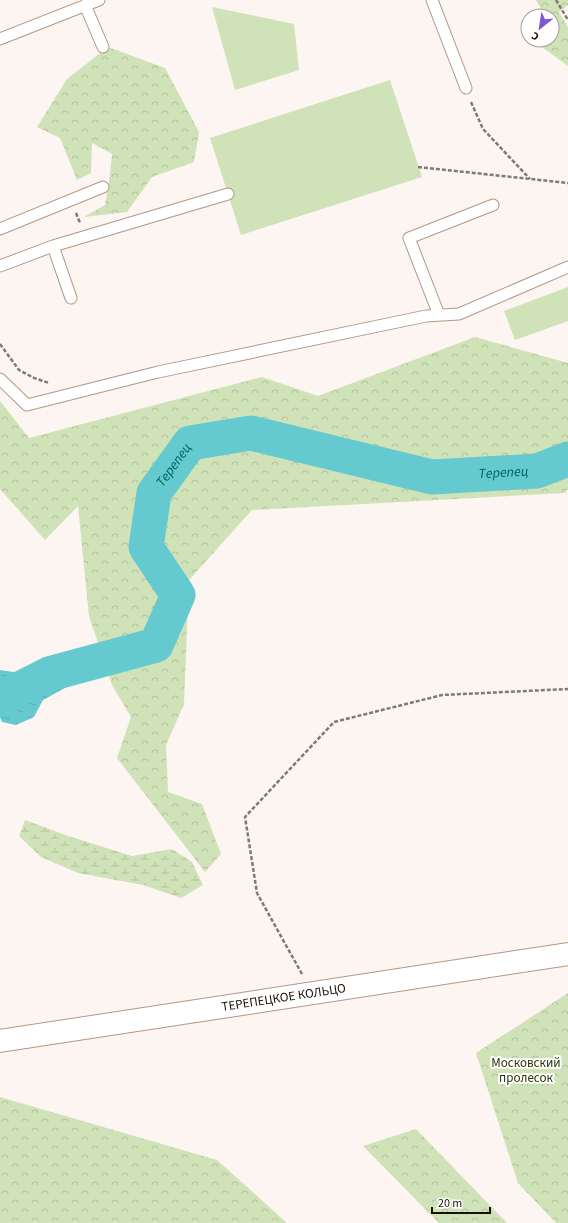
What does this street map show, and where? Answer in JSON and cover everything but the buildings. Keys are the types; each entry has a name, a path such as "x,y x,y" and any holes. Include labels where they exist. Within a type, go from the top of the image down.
{"street":[{"name":"ТЕРЕПЕЦКОЕ КОЛЬЦО","path":"0,1041 568,954"}],"lane":[{"path":"0,39 99,0"},
{"path":"432,0 466,88"},
{"path":"85,5 103,47"},
{"path":"0,229 103,187"},
{"path":"0,266 53,246 228,194"},
{"path":"439,315 409,238 493,205"},
{"path":"53,246 71,298"},
{"path":"0,379 27,405 158,372 426,316 459,314 568,267"}],"path":[{"path":"556,0 568,20"},
{"path":"472,105 483,129 530,179"},
{"path":"418,167 568,183"},
{"path":"71,200 86,236"},
{"path":"0,344 18,370 48,383 56,381"},
{"path":"313,993 257,893 245,817 334,722 442,695 568,689"}],"green space":[{"path":"536,0 568,0 568,5 560,11 560,8 540,8"},
{"path":"212,7 294,24 299,70 235,90"},
{"path":"560,14 568,27 568,66 543,48 560,48"},
{"path":"108,47 165,68 199,132 194,162 152,177 127,212 84,217 105,205 112,154 92,143 91,173 77,180 60,138 37,127 67,79"},
{"path":"390,80 422,177 241,235 210,138"},
{"path":"568,287 568,321 515,340 504,311"},
{"path":"475,337 568,363 568,489 565,493 252,510 189,580 184,704 166,745 168,792 202,804 221,854 205,872 117,758 131,717 112,685 89,616 78,506 45,540 0,489 0,401 29,438 262,377 318,396"},
{"path":"25,820 68,836 132,856 172,849 192,862 203,885 181,898 143,885 78,873 41,857 19,836"},
{"name":"Московский пролесок","path":"568,993 568,1223 556,1223 518,1183 476,1053"},
{"path":"0,1097 217,1160 287,1223 0,1223"},
{"path":"416,1129 507,1223 439,1223 363,1146"}],"water":[{"path":"103,659 87,676 43,700 34,717 16,725 2,722 0,717 0,670 20,673"}],"waterway":[{"name":"Терепец","path":"0,699 49,674 156,645 178,595 146,547 154,493 190,443 251,433 432,477 537,471 568,459"}]}
